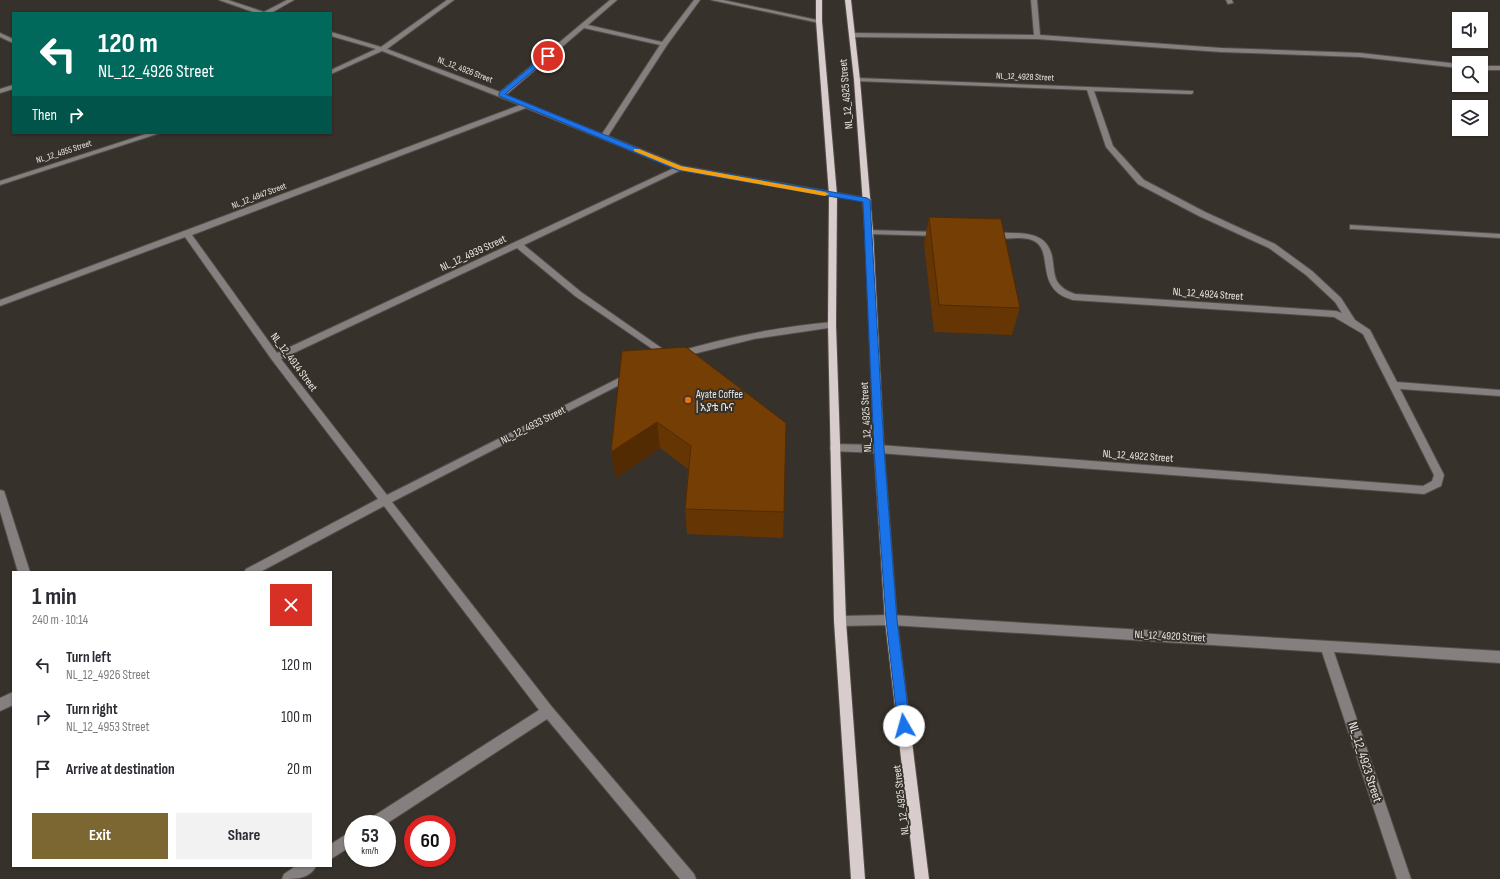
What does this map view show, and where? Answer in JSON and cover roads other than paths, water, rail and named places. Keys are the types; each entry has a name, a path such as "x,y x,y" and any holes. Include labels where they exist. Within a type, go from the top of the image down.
{"main road":[{"name":"NL_12_4925 Street","path":"819,0 819,21 833,196 832,325 840,621 858,879"},
{"name":"NL_12_4925 Street","path":"848,0 857,80 867,200 879,449 892,620 922,879"}],"street":[{"path":"222,0 259,12"},
{"path":"269,12 291,0"},
{"path":"332,72 382,50 451,0"},
{"path":"501,95 614,0"},
{"path":"604,136 664,44 697,0"},
{"path":"714,0 819,21"},
{"path":"1034,0 1037,37"},
{"path":"583,26 664,44"},
{"name":"NL_12_4926 Street","path":"332,34 382,50 501,95 680,168 833,196 867,200"},
{"path":"852,35 1037,37 1221,50 1360,55 1452,65"},
{"path":"0,36 12,41"},
{"path":"1488,68 1500,68"},
{"name":"NL_12_4928 Street","path":"857,80 1192,92"},
{"path":"0,91 12,87"},
{"path":"1090,88 1110,147 1142,182 1202,214 1272,246 1309,273 1338,300 1352,322 1367,332 1393,385 1500,393"},
{"name":"NL_12_4947 Street","path":"0,302 187,234 525,106"},
{"name":"NL_12_4955 Street","path":"0,183 153,134"},
{"name":"NL_12_4939 Street","path":"275,358 680,168"},
{"path":"1353,227 1500,236"},
{"path":"869,232 946,234"},
{"name":"NL_12_4914 Street","path":"187,234 275,358 548,711 689,879"},
{"name":"NL_12_4924 Street","path":"984,236 1036,239 1046,248 1053,285 1061,293 1073,297 1336,314 1352,322"},
{"path":"518,244 578,294 665,359 715,343 790,328 832,325"},
{"name":"NL_12_4933 Street","path":"252,571 386,500 640,371"},
{"name":"NL_12_4922 Street","path":"835,448 879,449 1424,490 1437,483 1439,475 1393,385"},
{"path":"0,494 24,571"},
{"name":"NL_12_4920 Street","path":"840,621 892,620 1500,657"},
{"name":"NL_12_4923 Street","path":"1326,646 1404,879"},
{"path":"0,705 12,699"},
{"path":"388,815 548,711"},
{"path":"332,851 344,844"},
{"path":"289,879 307,867"}],"place":[{"name":"Ayate Coffee | አያቴ ቡና","path":"688,400"}]}
